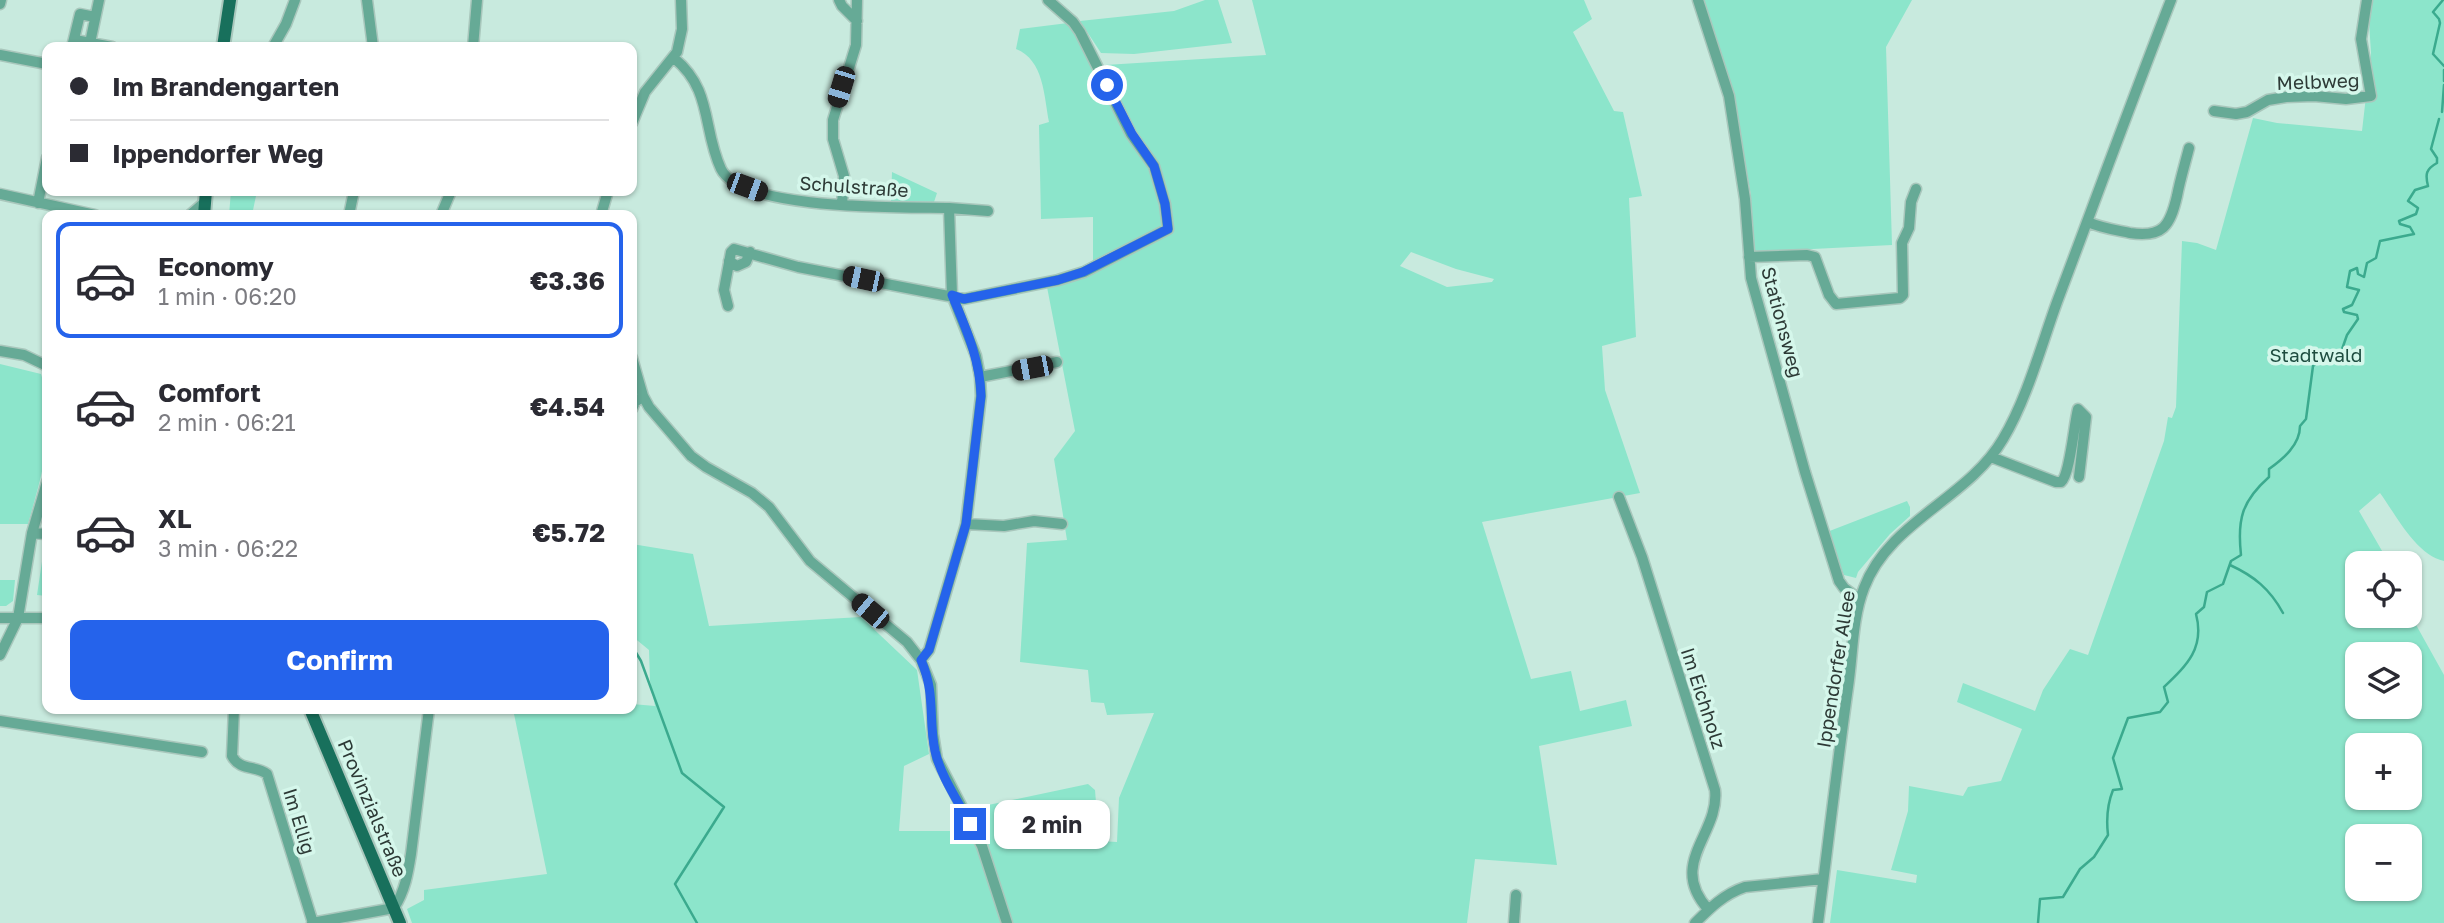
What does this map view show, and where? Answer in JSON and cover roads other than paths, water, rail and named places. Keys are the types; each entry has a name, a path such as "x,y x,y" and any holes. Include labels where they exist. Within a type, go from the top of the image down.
{"main road":[{"path":"224,42 230,0"},
{"name":"Provinzialstraße","path":"312,714 400,923"}],"street":[{"path":"90,42 99,0"},
{"path":"277,42 295,0"},
{"path":"367,0 372,42"},
{"path":"473,42 477,0"},
{"path":"637,111 645,92 674,58 681,38 681,0"},
{"path":"839,0 858,21"},
{"path":"842,205 844,176 833,139 833,120 856,45 857,0"},
{"path":"728,306 724,290 731,252 734,249 798,267 964,299 1058,280 1095,268 1168,229 1165,204 1154,166 1132,134 1073,22 1048,0"},
{"name":"Stationsweg","path":"1698,0 1729,96 1745,199 1751,278 1805,472 1839,581 1860,600"},
{"name":"Ippendorfer Allee","path":"1818,923 1860,600 1875,565 1887,549 1973,476 1991,457 2013,420 2171,0"},
{"name":"Melbweg","path":"2214,111 2236,114 2247,112 2268,100 2286,97 2346,99 2371,96 2361,39 2367,0"},
{"path":"74,42 80,14 95,17"},
{"path":"0,55 42,63"},
{"name":"Schulstraße","path":"674,58 697,83 714,147 726,176 742,185 786,199 842,205 988,211"},
{"path":"2088,222 2123,232 2151,234 2165,227 2173,215 2189,148"},
{"path":"38,203 42,183"},
{"path":"1749,257 1815,257 1829,295 1836,304 1900,298 1903,295 1902,243 1909,228 1911,202 1916,189"},
{"path":"0,194 71,210"},
{"path":"921,660 929,650 966,524 981,396 981,377 976,356 952,295 948,208"},
{"path":"0,351 24,355 42,364"},
{"path":"981,377 1057,362"},
{"path":"637,403 649,407 691,456 752,493 769,507 810,561 907,642 921,660 931,685 937,759 982,846 1007,923"},
{"path":"1991,457 2061,482 2067,475 2078,409 2086,417 2079,477"},
{"name":"Im Eichholz","path":"1619,497 1642,556 1715,790 1715,805 1692,865 1697,891 1708,909"},
{"path":"0,655 18,618 32,533 42,499"},
{"path":"966,524 1004,526 1034,521 1062,524"},
{"path":"32,533 42,534"},
{"path":"0,618 42,618"},
{"name":"Im Ellig","path":"234,714 232,756 240,766 262,770 267,774 312,923"},
{"path":"312,923 394,908 403,892 428,714"},
{"path":"0,720 202,752"},
{"path":"1695,923 1708,909 1734,891 1745,887 1823,879"},
{"path":"1514,923 1516,895"}],"waterway":[{"path":"2443,0 2433,12 2440,23 2433,54 2444,66"},
{"path":"2444,70 2444,81"},
{"path":"2442,112 2444,85"},
{"path":"2038,923 2040,899 2063,897 2080,869 2094,857 2108,835 2107,812 2111,796 2113,790 2122,789 2113,758 2128,718 2160,712 2168,702 2164,687 2187,663 2196,646 2196,614 2204,607 2207,592 2223,584 2231,561 2241,555 2241,521 2247,503 2269,477 2269,469 2294,445 2300,426 2306,419 2313,366 2323,358 2340,355 2347,335 2358,319 2357,315 2344,312 2343,309 2352,305 2359,290 2347,287 2350,271 2357,268 2358,274 2364,277 2367,263 2376,258 2380,241 2414,234 2410,227 2400,224 2399,221 2416,214 2418,208 2408,201 2415,190 2428,186 2427,172 2437,163 2431,149 2439,119"},
{"path":"2230,565 2261,584 2283,613"},
{"path":"637,654 682,773 724,807 675,884 697,923"}],"park label":[{"name":"Stadtwald","path":"2316,354"}]}
